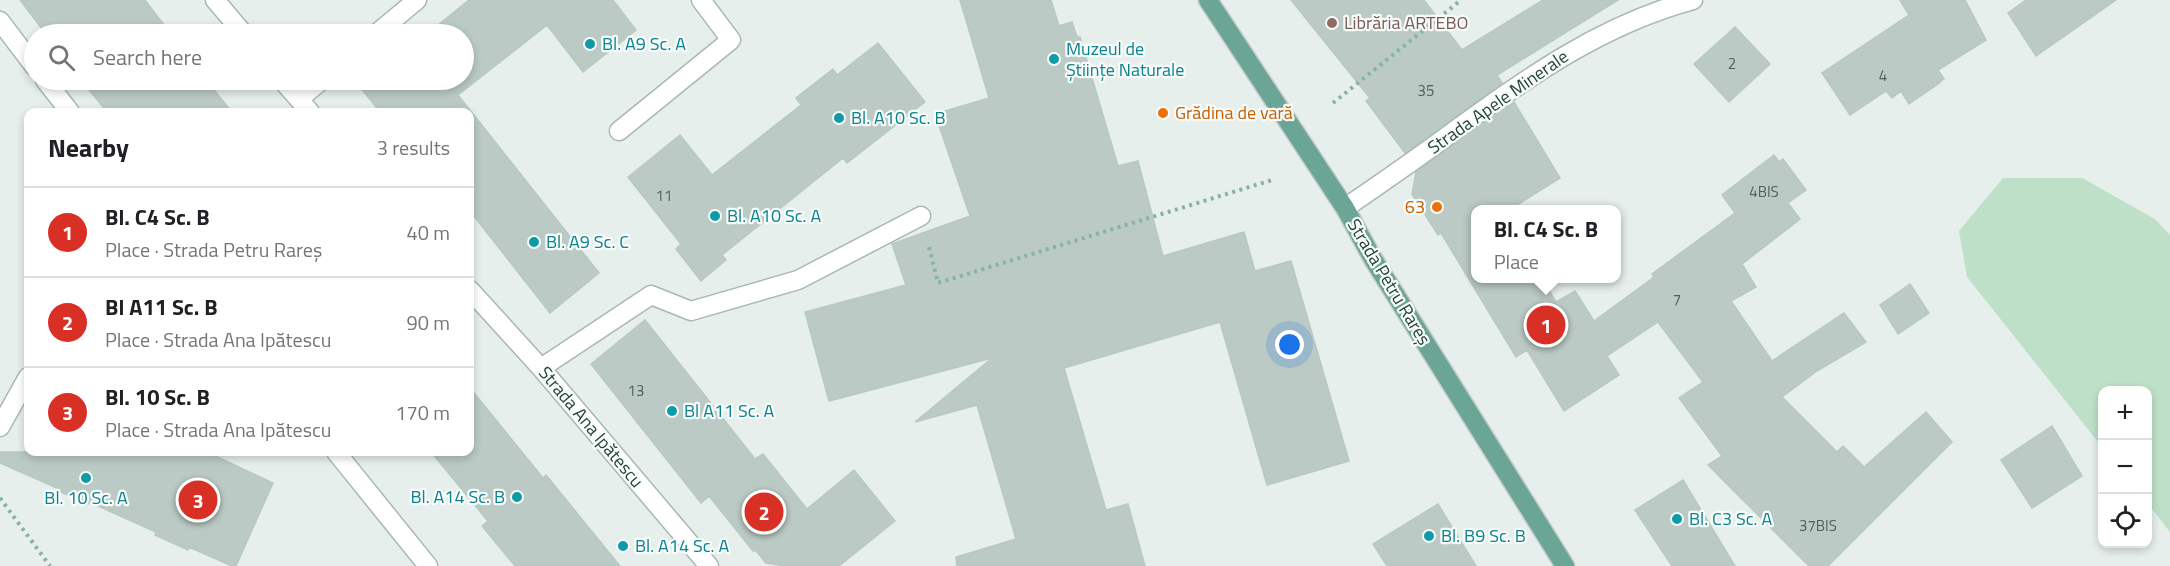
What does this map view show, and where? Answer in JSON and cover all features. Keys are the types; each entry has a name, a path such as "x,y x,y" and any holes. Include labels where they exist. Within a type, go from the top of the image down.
{"main road":[{"name":"Strada Petru Rareș","path":"1208,0 1345,208 1373,259 1565,566"}],"street":[{"path":"215,0 235,24"},
{"path":"388,24 417,0"},
{"path":"619,131 731,40 701,0"},
{"name":"Strada Apele Minerale","path":"1345,208 1525,79 1568,52 1608,31 1694,0"},
{"path":"0,21 24,53"},
{"path":"53,90 67,108"},
{"path":"290,90 304,106 315,90"},
{"path":"541,368 651,296 691,311 798,280 921,216"},
{"name":"Strada Ana Ipătescu","path":"474,294 541,368 709,566"},
{"path":"0,427 24,384"},
{"path":"339,456 428,566"}],"path":[{"path":"1333,103 1461,0"},
{"path":"921,216 938,283 1272,180"},
{"path":"0,498 50,566"}],"green space":[{"path":"2003,178 2082,178 2155,219 2170,235 2170,532 2152,509 2152,386 2098,386 2098,442 1967,277 1959,231"}],"building":[{"path":"20,0 145,0 163,24 38,24"},
{"path":"469,0 613,0 636,30 583,72 547,25 474,82 474,24 439,24"},
{"path":"960,0 1051,0 1059,26 1072,22 1077,37 1080,37 1118,166 1138,161 1163,256 1244,232 1255,271 1291,261 1349,461 1267,485 1220,322 1064,368 1106,510 1128,504 1145,566 957,566 956,557 1016,539 977,405 915,422 992,358 829,401 805,312 906,285 892,244 970,216 935,114 989,98"},
{"path":"1291,0 1424,0 1462,50 1543,0 1618,0 1497,75 1502,83 1405,153 1366,101 1370,98"},
{"path":"1900,0 1965,0 1986,40 1938,70 1944,79 1909,104 1901,91 1892,98 1886,91 1850,115 1822,73 1909,15"},
{"path":"2026,0 2116,0 2036,56 2008,13"},
{"path":"1735,27 1770,64 1729,102 1694,64"},
{"path":"878,43 925,102 847,163 843,158 722,255 726,260 701,281 676,249 681,244 628,177 680,135 712,175 801,105 796,98 833,69 837,75"},
{"path":"89,90 214,90 229,108 104,108"},
{"path":"363,90 464,90 458,95 468,108 377,108"},
{"path":"1514,102 1560,178 1517,205 1471,205 1471,283 1441,233 1438,235 1412,194 1416,172"},
{"path":"474,115 599,273 550,313 474,216"},
{"path":"1774,155 1779,162 1783,159 1806,190 1788,203 1800,219 1742,264 1756,287 1731,301 1772,361 1844,313 1866,342 1817,371 1782,397 1837,452 1843,446 1864,467 1926,412 1952,442 1828,566 1809,566 1708,465 1722,456 1679,398 1703,382 1658,322 1607,356 1619,375 1564,411 1527,350 1516,357 1471,283 1544,283 1556,302 1575,291 1594,321 1654,277 1652,274 1735,213 1722,195"},
{"path":"1910,284 1929,313 1898,334 1880,305"},
{"path":"645,320 755,459 763,454 807,509 854,470 895,521 839,566 785,566 766,563 756,551 753,551 709,496 701,503 591,364"},
{"name":"Bl. A14 Sc. B","path":"474,393 543,478 546,475 620,566 515,566 482,526 488,521 434,456 474,456"},
{"path":"2052,426 2082,476 2032,508 2001,460"},
{"path":"0,452 24,452 24,456 216,456 273,483 236,566 232,566 189,547 188,550 155,535 156,532 56,490 57,488 0,463"},
{"name":"Bl. C3 Sc. A","path":"1683,480 1735,566 1672,566 1635,510"},
{"name":"Bl. B9 Sc. B","path":"1438,504 1476,566 1387,566 1373,544"}],"place":[{"name":"Librăria ARTEBO","path":"1332,23"},
{"name":"Bl. A9 Sc. A","path":"590,44"},
{"name":"Muzeul de Științe Naturale","path":"1054,59"},
{"name":"Grădina de vară","path":"1163,113"},
{"name":"Bl. A10 Sc. B","path":"839,118"},
{"name":"63","path":"1437,207"},
{"name":"Bl. A10 Sc. A","path":"715,216"},
{"name":"Bl. A9 Sc. C","path":"534,242"},
{"name":"Bl. C4 Sc. B","path":"1546,325"},
{"name":"Bl A11 Sc. A","path":"672,411"},
{"name":"Bl. 10 Sc. A","path":"86,478"},
{"name":"Bl. A14 Sc. B","path":"517,497"},
{"name":"Bl. 10 Sc. B","path":"198,500"},
{"name":"Bl A11 Sc. B","path":"764,512"},
{"name":"Bl. C3 Sc. A","path":"1677,519"},
{"name":"Bl. B9 Sc. B","path":"1429,536"},
{"name":"Bl. A14 Sc. A","path":"623,546"}]}
